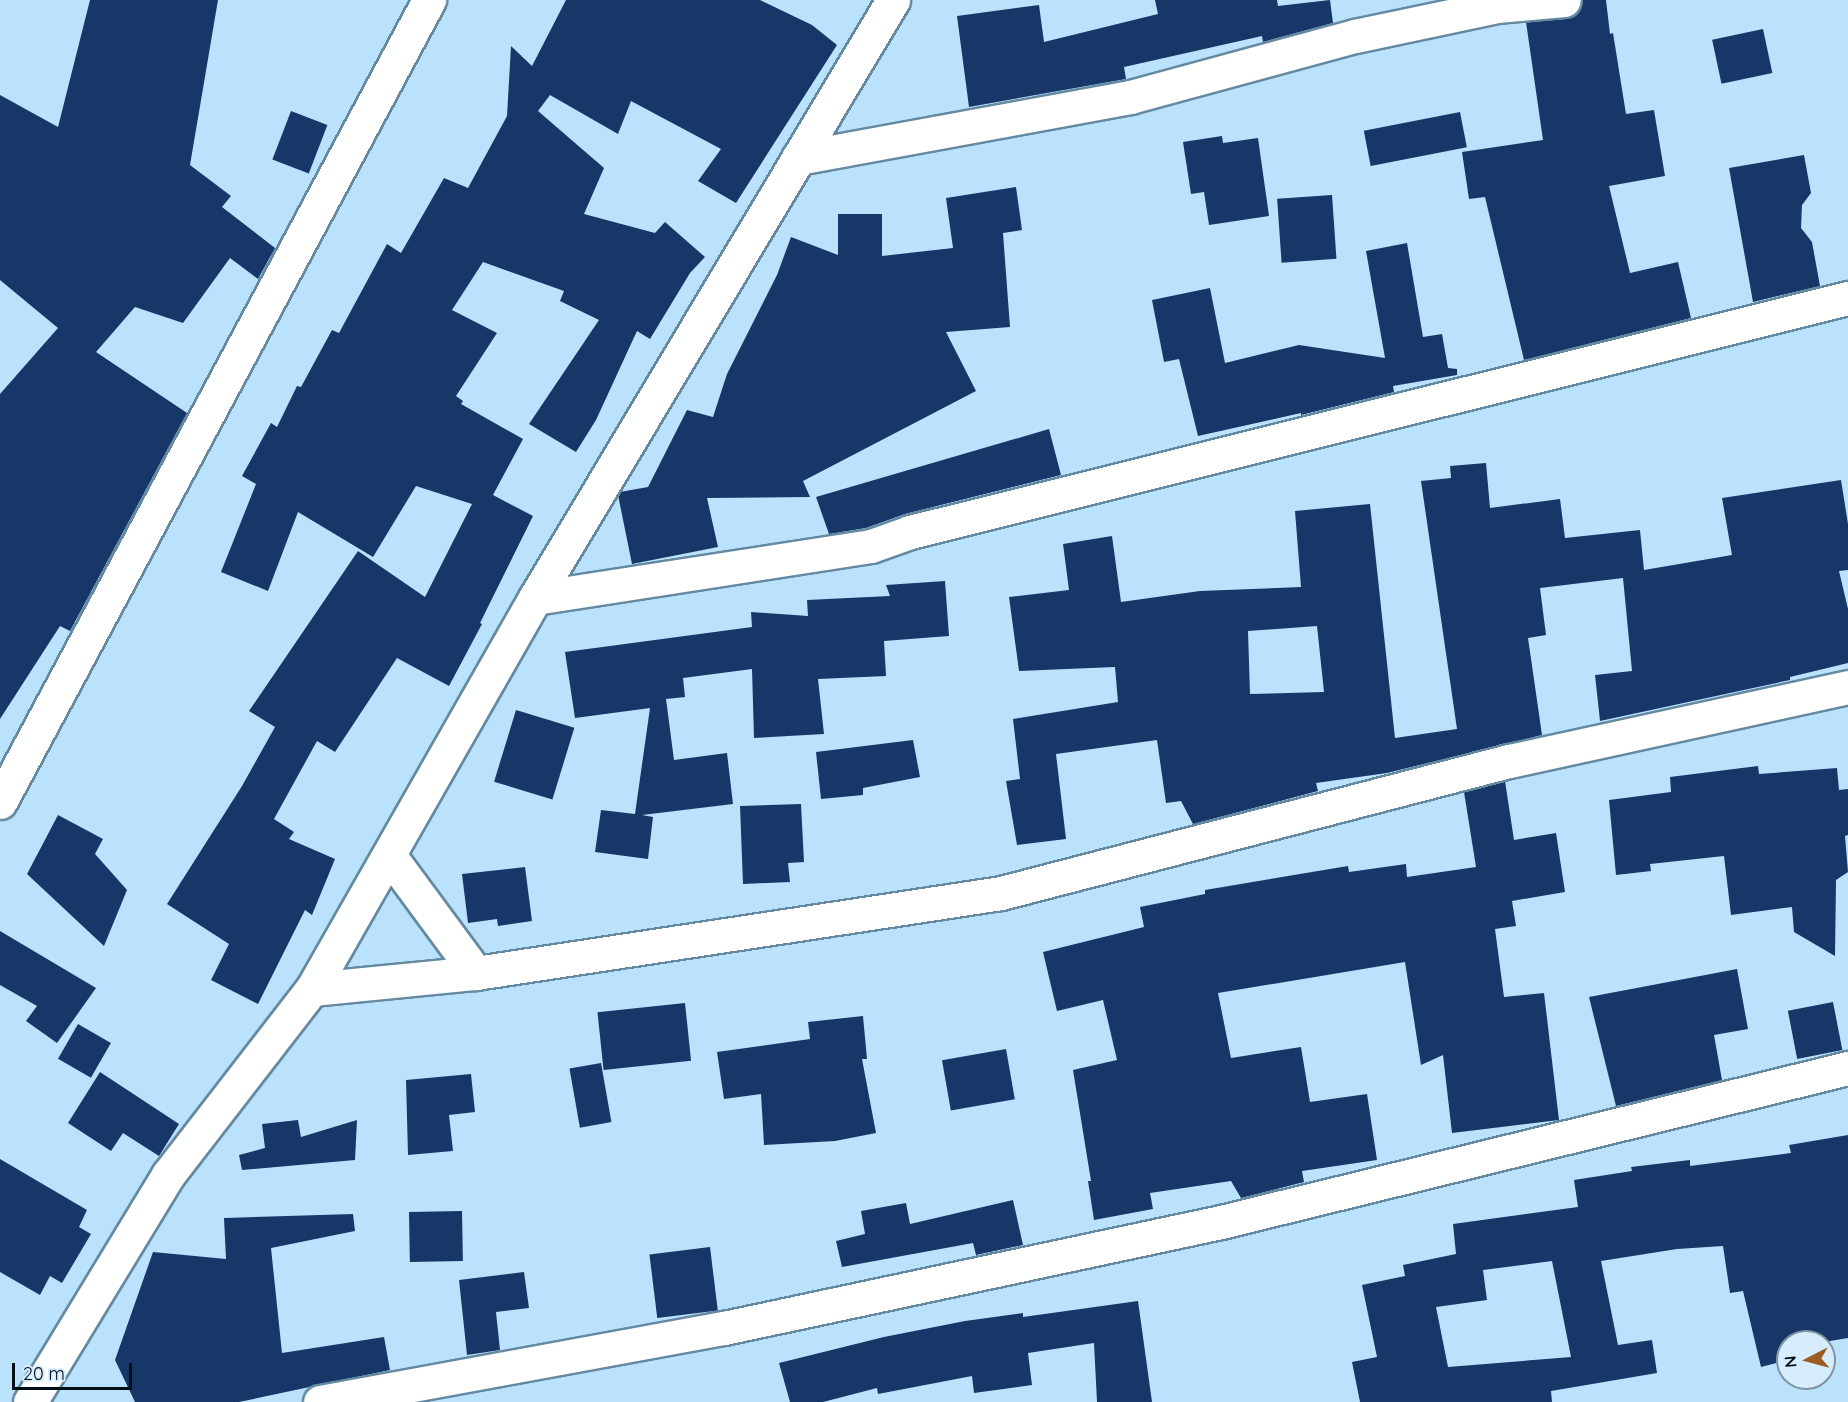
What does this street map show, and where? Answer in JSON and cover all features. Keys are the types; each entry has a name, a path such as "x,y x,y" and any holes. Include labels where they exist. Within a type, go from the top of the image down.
{"street":[{"path":"0,802 429,0"},
{"path":"798,158 1130,97 1355,36 1497,6 1563,0"},
{"path":"30,1402 168,1175 312,989 536,598 889,1"},
{"path":"536,598 871,546 910,532 1848,298"},
{"path":"312,989 476,973 1001,893 1509,760 1848,687"},
{"path":"389,855 476,973"},
{"path":"320,1402 724,1328 1209,1225 1848,1068"}],"building":[{"path":"90,0 218,0 190,165 231,196 222,207 275,248 258,279 230,258 183,323 135,307 96,352 187,413 70,631 60,626 0,719 0,394 58,328 0,280 0,95 58,127"},
{"path":"566,0 760,0 812,25 837,45 736,203 698,181 721,149 631,101 618,134 550,95 538,111 604,168 584,214 655,233 665,222 705,257 690,273 650,339 637,331 596,420 576,452 529,424 599,320 560,301 564,291 483,262 452,310 497,333 456,396 463,401 461,404 523,439 493,495 533,516 480,623 482,624 449,686 397,658 335,752 317,741 274,819 294,832 289,839 335,859 312,915 305,910 258,1004 211,980 229,944 167,904 242,786 275,727 249,711 358,551 425,597 472,504 416,486 373,557 298,512 268,591 221,572 256,484 242,476 271,423 277,427 297,386 301,387 332,330 339,333 387,244 401,253 444,178 468,188 507,116 511,46 532,66"},
{"path":"1155,0 1277,0 1278,6 1330,0 1333,23 1263,42 1262,36 1124,67 1126,79 969,107 957,16 1039,5 1044,42 1158,14"},
{"path":"1582,0 1606,0 1610,34 1613,33 1626,114 1654,110 1665,176 1609,186 1630,273 1678,262 1691,318 1524,360 1485,197 1469,199 1462,152 1543,140 1526,22 1574,16 1581,8"},
{"path":"1763,29 1772,73 1721,84 1712,40"},
{"path":"291,111 327,125 309,174 272,160"},
{"path":"1460,112 1467,147 1371,166 1364,131"},
{"path":"1222,136 1223,143 1258,138 1269,216 1209,225 1204,192 1191,194 1183,142"},
{"path":"1804,155 1811,193 1802,205 1801,228 1812,242 1820,286 1753,302 1729,168"},
{"path":"1016,187 1022,230 1003,233 1010,327 946,332 976,391 803,481 810,497 707,498 718,547 632,564 618,495 620,492 648,487 687,410 713,417 727,374 777,275 791,237 838,255 838,214 882,214 882,256 953,248 946,198"},
{"path":"1332,195 1336,259 1282,263 1277,199"},
{"path":"1407,243 1423,337 1442,334 1448,368 1457,369 1457,375 1393,386 1394,392 1301,415 1301,413 1198,436 1179,359 1164,362 1152,300 1210,288 1225,363 1299,345 1385,358 1366,251"},
{"path":"1049,429 1061,475 905,514 866,528 829,534 816,497"},
{"path":"1486,463 1490,508 1560,499 1565,538 1640,530 1644,570 1732,555 1722,498 1841,480 1848,524 1848,570 1839,571 1848,609 1848,663 1790,677 1790,680 1600,721 1595,675 1632,671 1623,578 1540,588 1546,635 1528,638 1542,735 1387,773 1316,783 1318,791 1193,824 1181,801 1166,803 1157,740 1056,754 1066,839 1017,845 1006,781 1020,779 1013,719 1118,702 1115,667 1019,671 1009,597 1069,590 1063,544 1112,536 1121,602 1200,591 1301,587 1295,511 1370,504 1395,738 1457,729 1421,481 1451,478 1450,466","holes":["1317,626 1324,692 1250,694 1248,631"]},
{"path":"945,581 949,636 884,641 886,676 818,679 824,734 754,738 752,669 683,678 685,697 666,699 674,760 727,753 733,804 642,815 653,817 648,859 595,852 601,810 635,814 650,708 575,718 565,652 752,627 751,612 808,616 807,600 890,596 886,585"},
{"path":"516,710 574,728 552,800 494,782"},
{"path":"913,740 920,777 863,788 863,795 821,799 816,752"},
{"path":"1758,766 1759,774 1837,768 1839,790 1848,789 1848,835 1845,836 1848,872 1836,880 1835,956 1794,932 1792,907 1731,915 1724,856 1650,864 1651,871 1616,875 1609,800 1671,792 1670,777"},
{"path":"1505,781 1514,840 1556,833 1565,892 1512,901 1516,926 1495,929 1504,997 1544,993 1559,1120 1452,1133 1443,1055 1421,1065 1405,962 1218,993 1231,1058 1301,1047 1310,1102 1367,1094 1377,1160 1302,1171 1304,1182 1241,1198 1231,1181 1150,1193 1153,1209 1094,1220 1088,1181 1091,1181 1073,1070 1117,1060 1103,1000 1057,1011 1043,952 1144,927 1140,907 1205,894 1205,890 1348,866 1349,872 1406,864 1407,877 1476,867 1464,792"},
{"path":"801,804 804,862 788,863 790,882 743,884 740,806"},
{"path":"58,815 103,839 95,854 127,890 104,946 27,874"},
{"path":"525,867 532,921 498,926 497,919 468,923 462,874"},
{"path":"0,931 96,988 57,1043 26,1021 37,1006 0,985"},
{"path":"1737,969 1748,1029 1714,1035 1722,1080 1616,1106 1589,997"},
{"path":"1833,1002 1842,1050 1797,1059 1788,1011"},
{"path":"685,1003 691,1061 604,1070 597,1012"},
{"path":"863,1016 867,1059 862,1059 876,1133 835,1141 764,1145 761,1094 724,1099 717,1052 810,1039 808,1022"},
{"path":"78,1024 111,1043 91,1078 58,1059"},
{"path":"1006,1049 1015,1099 951,1111 942,1060"},
{"path":"601,1063 611,1122 580,1128 569,1069"},
{"path":"100,1072 179,1124 159,1156 123,1133 111,1151 68,1123"},
{"path":"471,1074 475,1112 449,1115 453,1151 408,1155 406,1080"},
{"path":"298,1120 301,1137 357,1120 355,1160 242,1170 239,1155 265,1148 262,1124"},
{"path":"1848,1135 1848,1338 1836,1340 1836,1330 1776,1330 1776,1363 1761,1367 1743,1291 1730,1293 1723,1246 1677,1249 1601,1261 1618,1345 1652,1340 1657,1373 1551,1391 1552,1402 1360,1402 1352,1362 1377,1357 1362,1285 1405,1276 1403,1265 1456,1254 1453,1224 1578,1207 1574,1180 1632,1171 1631,1167 1690,1160 1690,1166 1791,1153 1789,1145","holes":["1552,1261 1571,1357 1448,1367 1436,1307 1487,1300 1483,1270"]},
{"path":"0,1159 87,1210 79,1227 91,1234 62,1283 50,1276 40,1295 0,1272"},
{"path":"1013,1200 1023,1245 976,1255 973,1243 842,1267 836,1241 865,1234 861,1211 906,1203 910,1224"},
{"path":"462,1211 463,1261 410,1262 409,1212"},
{"path":"353,1214 355,1231 271,1248 282,1353 384,1337 390,1370 239,1402 135,1402 115,1360 153,1252 226,1259 224,1218"},
{"path":"710,1247 718,1311 657,1318 649,1254"},
{"path":"524,1272 529,1308 496,1312 500,1350 467,1355 459,1280"},
{"path":"1138,1301 1152,1402 1097,1402 1094,1343 1028,1353 1032,1385 974,1393 972,1376 878,1394 877,1388 823,1402 790,1402 779,1363 884,1337 965,1321 1023,1313 1023,1317"}]}
